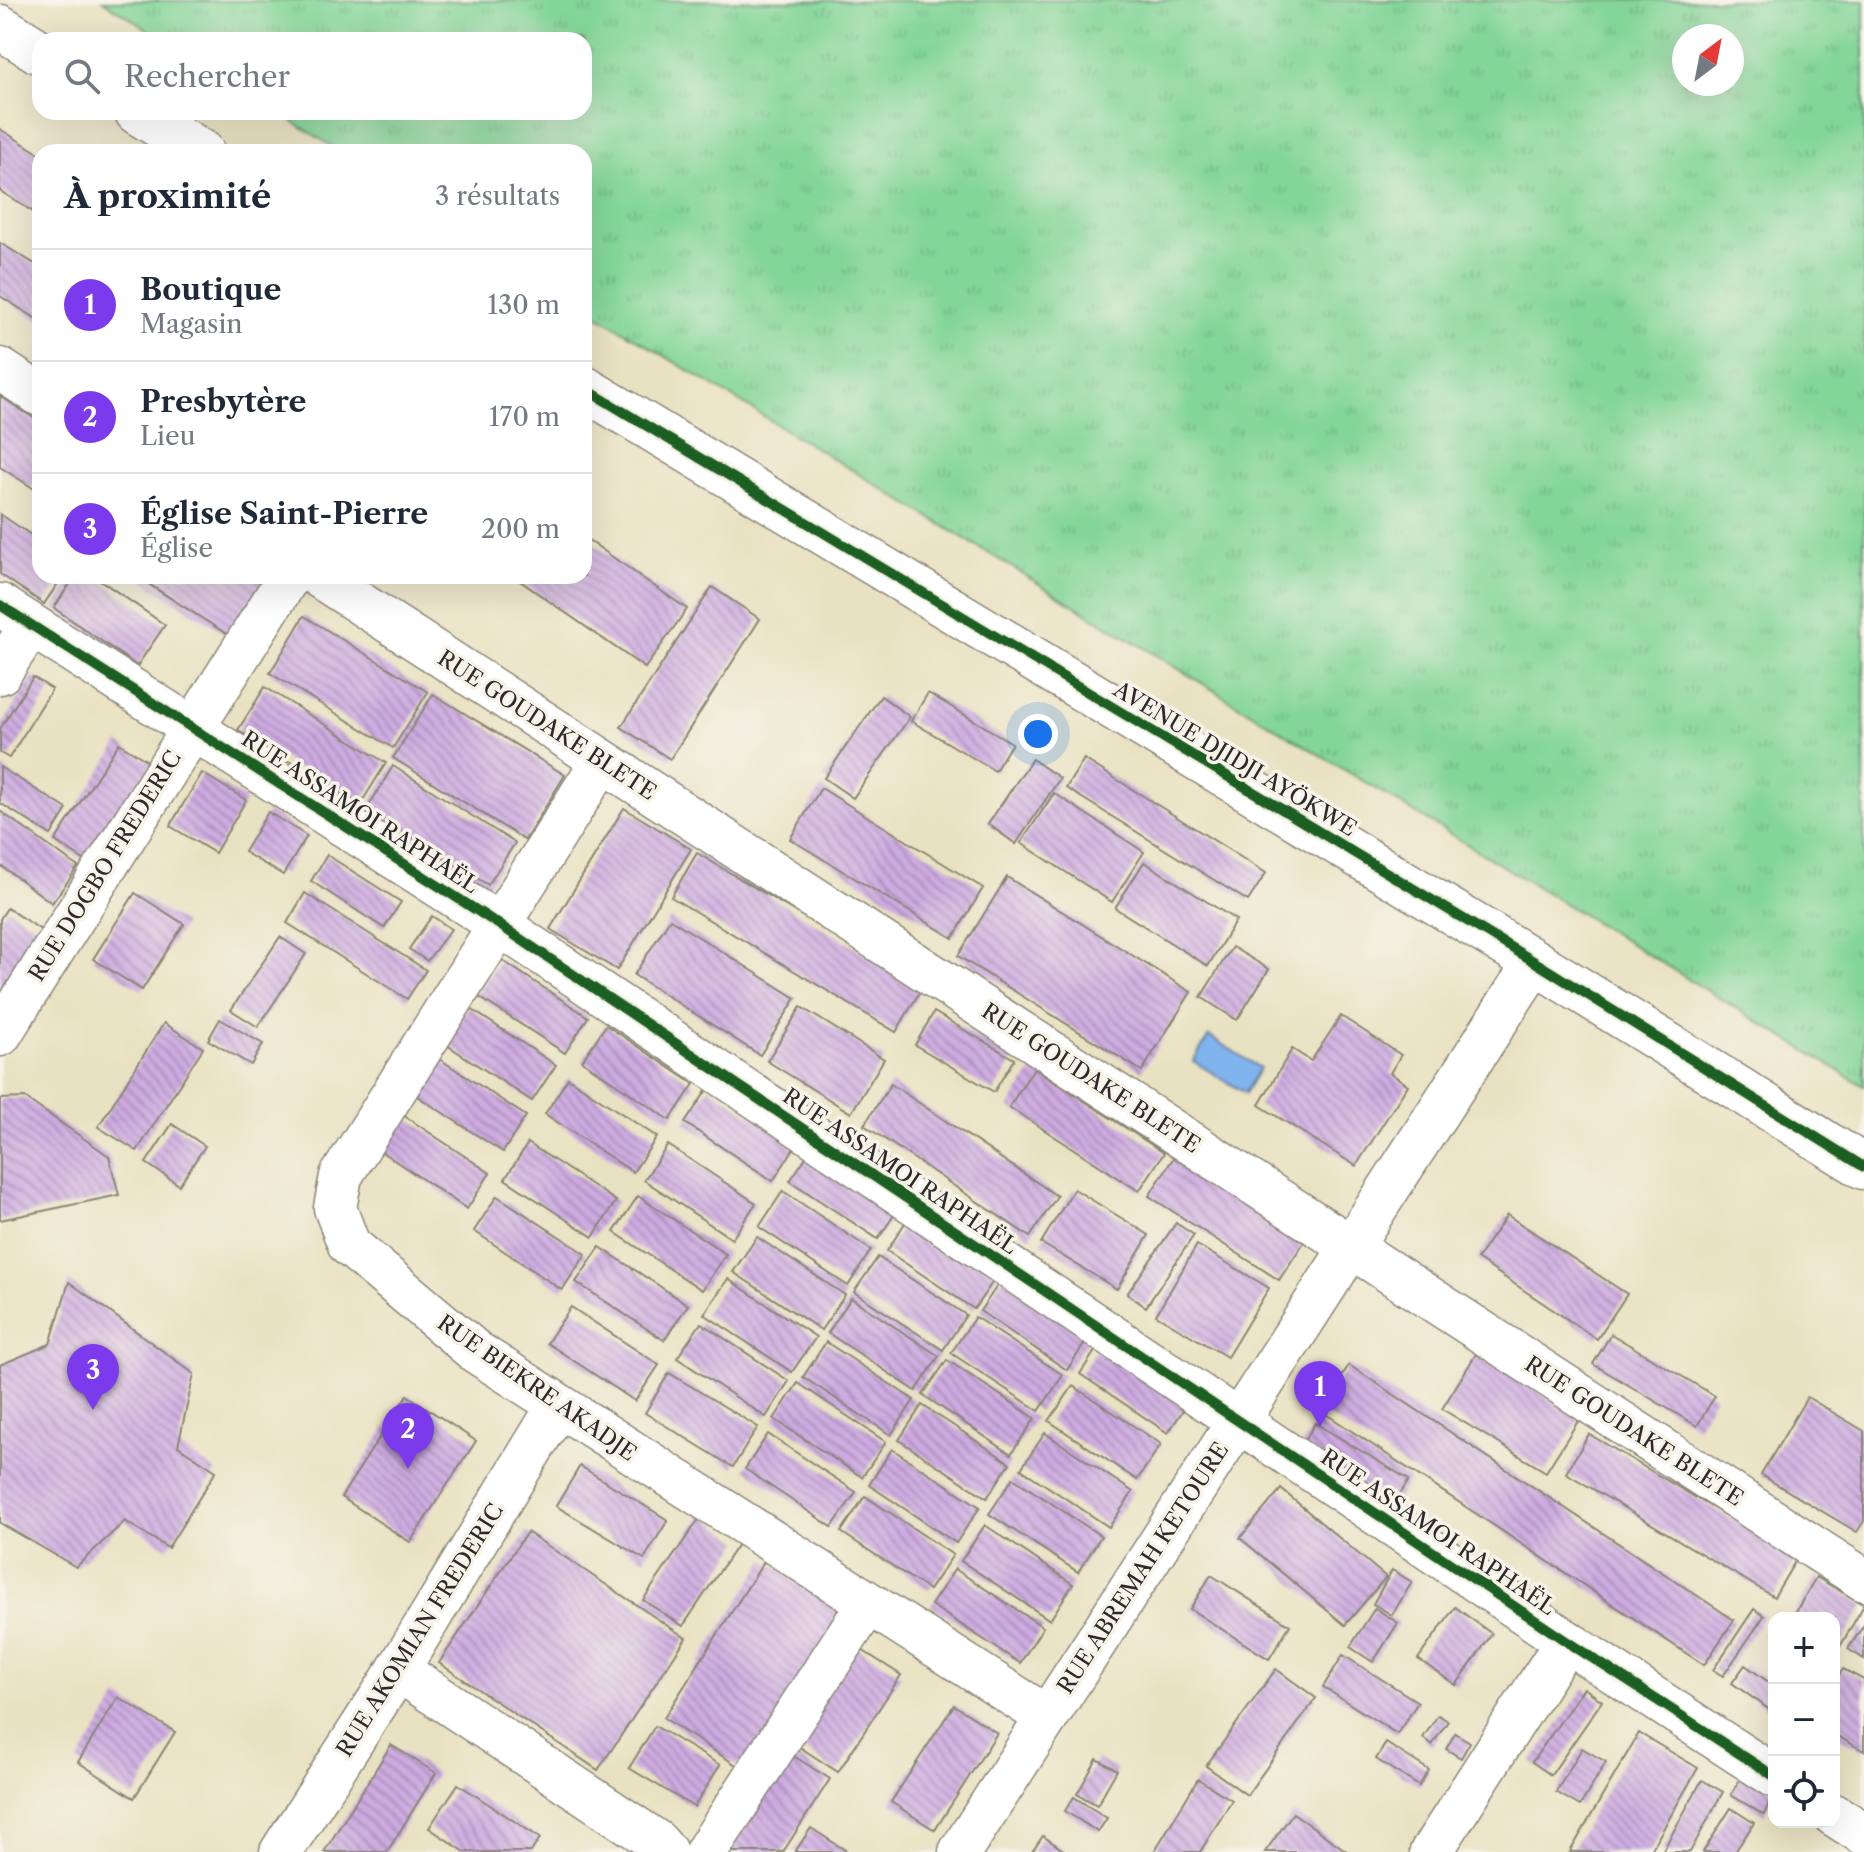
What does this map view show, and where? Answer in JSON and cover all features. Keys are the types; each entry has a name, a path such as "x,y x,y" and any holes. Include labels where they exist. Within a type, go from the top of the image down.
{"street":[{"path":"0,27 32,47"},
{"path":"150,120 189,144"},
{"path":"0,369 32,390"},
{"name":"AVENUE DJIDJI AYÖKWE","path":"592,393 1535,962 1864,1167"},
{"name":"RUE DOGBO FREDERIC","path":"0,1035 284,584"},
{"name":"RUE GOUDAKE BLETE","path":"330,584 1864,1580"},
{"path":"0,673 16,615"},
{"name":"RUE ASSAMOI RAPHAËL","path":"16,615 498,924 1238,1422 1768,1772"},
{"name":"RUE BIEKRE AKADJE","path":"602,761 341,1176 335,1208 349,1245 476,1352 867,1605 1047,1717"},
{"name":"RUE ABREMAH KETOURE","path":"960,1852 1535,962"},
{"name":"RUE AKOMIAN FREDERIC","path":"281,1852 398,1670 558,1406"},
{"path":"706,1852 867,1605"},
{"path":"1431,1852 1566,1641"},
{"path":"398,1670 656,1841 666,1852"},
{"path":"1840,1819 1864,1834"}],"green space":[{"path":"1864,0 1864,1086 592,312 592,144 328,144 291,120 592,120 592,32 152,32 103,1"}],"water":[{"path":"1209,1036 1260,1068 1245,1093 1193,1061"}],"building":[{"path":"0,129 32,149 32,211 0,191"},
{"path":"0,243 32,262 32,316 0,296"},
{"path":"0,396 32,417 32,487 0,467"},
{"path":"0,514 32,536 32,584 58,584 44,604 0,574"},
{"path":"592,543 687,609 645,668 524,584 592,584"},
{"path":"70,584 106,584 165,625 137,666 54,608"},
{"path":"148,584 261,584 236,640"},
{"path":"712,587 760,619 670,759 621,727"},
{"path":"304,616 428,692 393,748 270,673"},
{"path":"33,677 52,689 9,758 0,753 0,729"},
{"path":"265,687 386,763 360,805 238,730"},
{"path":"928,693 1012,743 995,771 911,721"},
{"path":"433,694 565,775 525,840 393,758"},
{"path":"881,696 910,717 853,798 824,778"},
{"path":"119,743 152,764 87,862 55,841"},
{"path":"1032,759 1060,778 1016,844 988,824"},
{"path":"1084,759 1266,873 1248,901 1066,788"},
{"path":"393,766 515,843 488,885 367,809"},
{"path":"0,767 67,809 51,835 0,803"},
{"path":"202,773 246,800 215,853 170,826"},
{"path":"821,788 983,888 953,938 790,839"},
{"path":"1054,793 1144,852 1112,902 1021,843"},
{"path":"624,808 691,849 617,970 550,929"},
{"path":"0,811 78,867 52,903 0,865"},
{"path":"268,812 307,836 283,875 244,852"},
{"path":"697,853 922,988 896,1032 671,897"},
{"path":"327,855 401,902 384,928 311,881"},
{"path":"1144,862 1236,920 1208,966 1115,908"},
{"path":"1007,877 1191,992 1142,1071 958,956"},
{"path":"135,893 184,924 142,990 93,959"},
{"path":"305,893 426,970 407,999 287,923"},
{"path":"7,908 41,930 0,996 0,919"},
{"path":"432,916 451,929 427,961 409,949"},
{"path":"670,919 796,998 760,1055 634,975"},
{"path":"280,937 306,954 258,1027 231,1010"},
{"path":"1232,947 1269,969 1237,1020 1201,997"},
{"path":"500,959 588,1017 565,1053 476,995"},
{"path":"468,1007 556,1065 532,1101 444,1043"},
{"path":"801,1007 884,1059 851,1113 767,1061"},
{"path":"934,1012 1014,1059 994,1092 915,1045"},
{"path":"1341,1016 1401,1055 1390,1073 1408,1085 1356,1166 1259,1105 1292,1049 1311,1061"},
{"path":"220,1019 263,1044 251,1065 208,1040"},
{"path":"164,1023 203,1048 137,1151 98,1127"},
{"path":"606,1025 694,1084 670,1120 582,1061"},
{"path":"438,1058 526,1116 503,1152 414,1094"},
{"path":"1034,1068 1164,1153 1139,1191 1009,1107"},
{"path":"568,1078 657,1137 633,1172 545,1114"},
{"path":"891,1084 1057,1196 1030,1237 864,1125"},
{"path":"709,1087 796,1145 773,1181 685,1123"},
{"path":"25,1098 109,1156 119,1195 0,1220 0,1099"},
{"path":"403,1115 490,1173 467,1209 379,1150"},
{"path":"172,1124 205,1146 179,1185 146,1163"},
{"path":"528,1143 616,1201 593,1237 505,1179"},
{"path":"668,1145 756,1203 732,1239 644,1180"},
{"path":"814,1145 902,1203 878,1239 790,1181"},
{"path":"1174,1157 1304,1242 1279,1280 1149,1196"},
{"path":"1074,1189 1149,1235 1117,1289 1041,1243"},
{"path":"783,1191 871,1250 848,1286 759,1227"},
{"path":"497,1196 586,1254 562,1290 474,1231"},
{"path":"638,1196 726,1254 702,1290 614,1232"},
{"path":"910,1215 998,1274 974,1309 887,1251"},
{"path":"1507,1215 1627,1294 1597,1339 1477,1259"},
{"path":"1176,1223 1194,1235 1146,1307 1127,1294"},
{"path":"757,1237 845,1295 821,1330 733,1272"},
{"path":"1197,1245 1269,1288 1227,1357 1156,1315"},
{"path":"600,1247 688,1305 664,1340 576,1282"},
{"path":"878,1257 966,1315 943,1350 854,1292"},
{"path":"1004,1276 1091,1334 1067,1370 980,1311"},
{"path":"728,1279 816,1337 792,1372 704,1314"},
{"path":"69,1282 194,1374 178,1446 216,1471 168,1548 125,1521 76,1567 0,1523 0,1365 50,1344"},
{"path":"851,1298 939,1356 916,1391 828,1333"},
{"path":"571,1307 659,1365 635,1401 547,1343"},
{"path":"975,1317 1063,1375 1039,1411 951,1353"},
{"path":"701,1323 789,1381 766,1417 677,1358"},
{"path":"1611,1334 1715,1396 1697,1426 1593,1364"},
{"path":"1103,1339 1191,1398 1168,1433 1080,1374"},
{"path":"826,1342 914,1400 891,1435 803,1377"},
{"path":"1476,1354 1580,1418 1546,1472 1442,1409"},
{"path":"947,1360 1035,1418 1011,1454 923,1395"},
{"path":"1349,1365 1734,1620 1704,1665 1320,1410"},
{"path":"669,1373 758,1427 733,1467 645,1413"},
{"path":"798,1383 886,1442 862,1477 774,1419"},
{"path":"1073,1386 1161,1444 1137,1480 1049,1421"},
{"path":"407,1395 476,1441 410,1542 341,1497"},
{"path":"1807,1397 1864,1431 1864,1521 1857,1532 1761,1475"},
{"path":"922,1405 1010,1463 987,1498 899,1440"},
{"path":"1315,1423 1409,1480 1392,1507 1299,1450"},
{"path":"1045,1433 1133,1492 1109,1527 1021,1469"},
{"path":"768,1434 856,1492 832,1527 745,1469"},
{"path":"1589,1434 1797,1558 1774,1597 1566,1473"},
{"path":"892,1449 980,1507 956,1543 869,1485"},
{"path":"580,1466 668,1520 644,1559 556,1506"},
{"path":"1013,1478 1101,1536 1078,1572 989,1514"},
{"path":"1281,1489 1386,1577 1345,1625 1240,1538"},
{"path":"865,1496 953,1555 929,1590 841,1532"},
{"path":"702,1515 740,1541 683,1626 643,1600"},
{"path":"985,1525 1073,1584 1050,1620 961,1561"},
{"path":"527,1532 686,1638 598,1770 439,1663"},
{"path":"765,1560 849,1614 747,1772 664,1718"},
{"path":"955,1569 1043,1627 1020,1663 931,1605"},
{"path":"1392,1570 1412,1582 1392,1615 1373,1604"},
{"path":"1211,1575 1290,1625 1269,1659 1190,1609"},
{"path":"1816,1577 1864,1605 1840,1647 1840,1612 1796,1612"},
{"path":"1455,1607 1492,1634 1456,1685 1418,1659"},
{"path":"1375,1608 1398,1623 1373,1662 1350,1647"},
{"path":"1754,1609 1764,1616 1723,1676 1713,1670"},
{"path":"1864,1625 1864,1659 1848,1649"},
{"path":"857,1647 901,1675 838,1772 795,1744"},
{"path":"1343,1655 1418,1702 1397,1734 1323,1687"},
{"path":"1745,1665 1768,1682 1768,1709 1732,1683"},
{"path":"1276,1669 1316,1698 1247,1795 1206,1766"},
{"path":"1843,1669 1864,1680 1864,1751 1840,1737 1840,1674"},
{"path":"1584,1688 1602,1701 1551,1775 1532,1762"},
{"path":"118,1697 175,1732 134,1798 78,1762"},
{"path":"954,1705 997,1733 935,1830 891,1802"},
{"path":"1438,1715 1448,1721 1432,1745 1423,1738"},
{"path":"655,1726 720,1765 694,1807 629,1768"},
{"path":"1455,1733 1470,1742 1461,1758 1446,1749"},
{"path":"1639,1733 1698,1768 1650,1852 1570,1852"},
{"path":"1386,1743 1429,1770 1419,1786 1376,1759"},
{"path":"391,1745 436,1773 387,1852 324,1852"},
{"path":"1582,1748 1606,1762 1580,1806 1556,1792"},
{"path":"786,1751 830,1779 783,1852 730,1852"},
{"path":"1097,1759 1117,1770 1097,1805 1077,1794"},
{"path":"1743,1774 1768,1788 1768,1805 1764,1815 1731,1795"},
{"path":"1198,1779 1232,1800 1200,1852 1154,1852"},
{"path":"1702,1780 1723,1792 1690,1852 1662,1852"},
{"path":"458,1784 540,1838 531,1852 465,1852 429,1828"},
{"path":"1074,1797 1107,1818 1098,1832 1065,1811"},
{"path":"1731,1808 1754,1823 1735,1852 1703,1852"},
{"path":"1293,1813 1348,1852 1265,1852"},
{"path":"811,1828 848,1852 795,1852"},
{"path":"1043,1836 1066,1852 1032,1852"}],"cycle path":[{"path":"592,393 1535,962 1864,1167"},
{"path":"0,605 498,924 1566,1641 1768,1772"}],"place":[{"name":"Église Saint-Pierre","path":"93,1410"},
{"name":"Boutique","path":"1320,1427"},
{"name":"Presbytère","path":"408,1469"}]}
